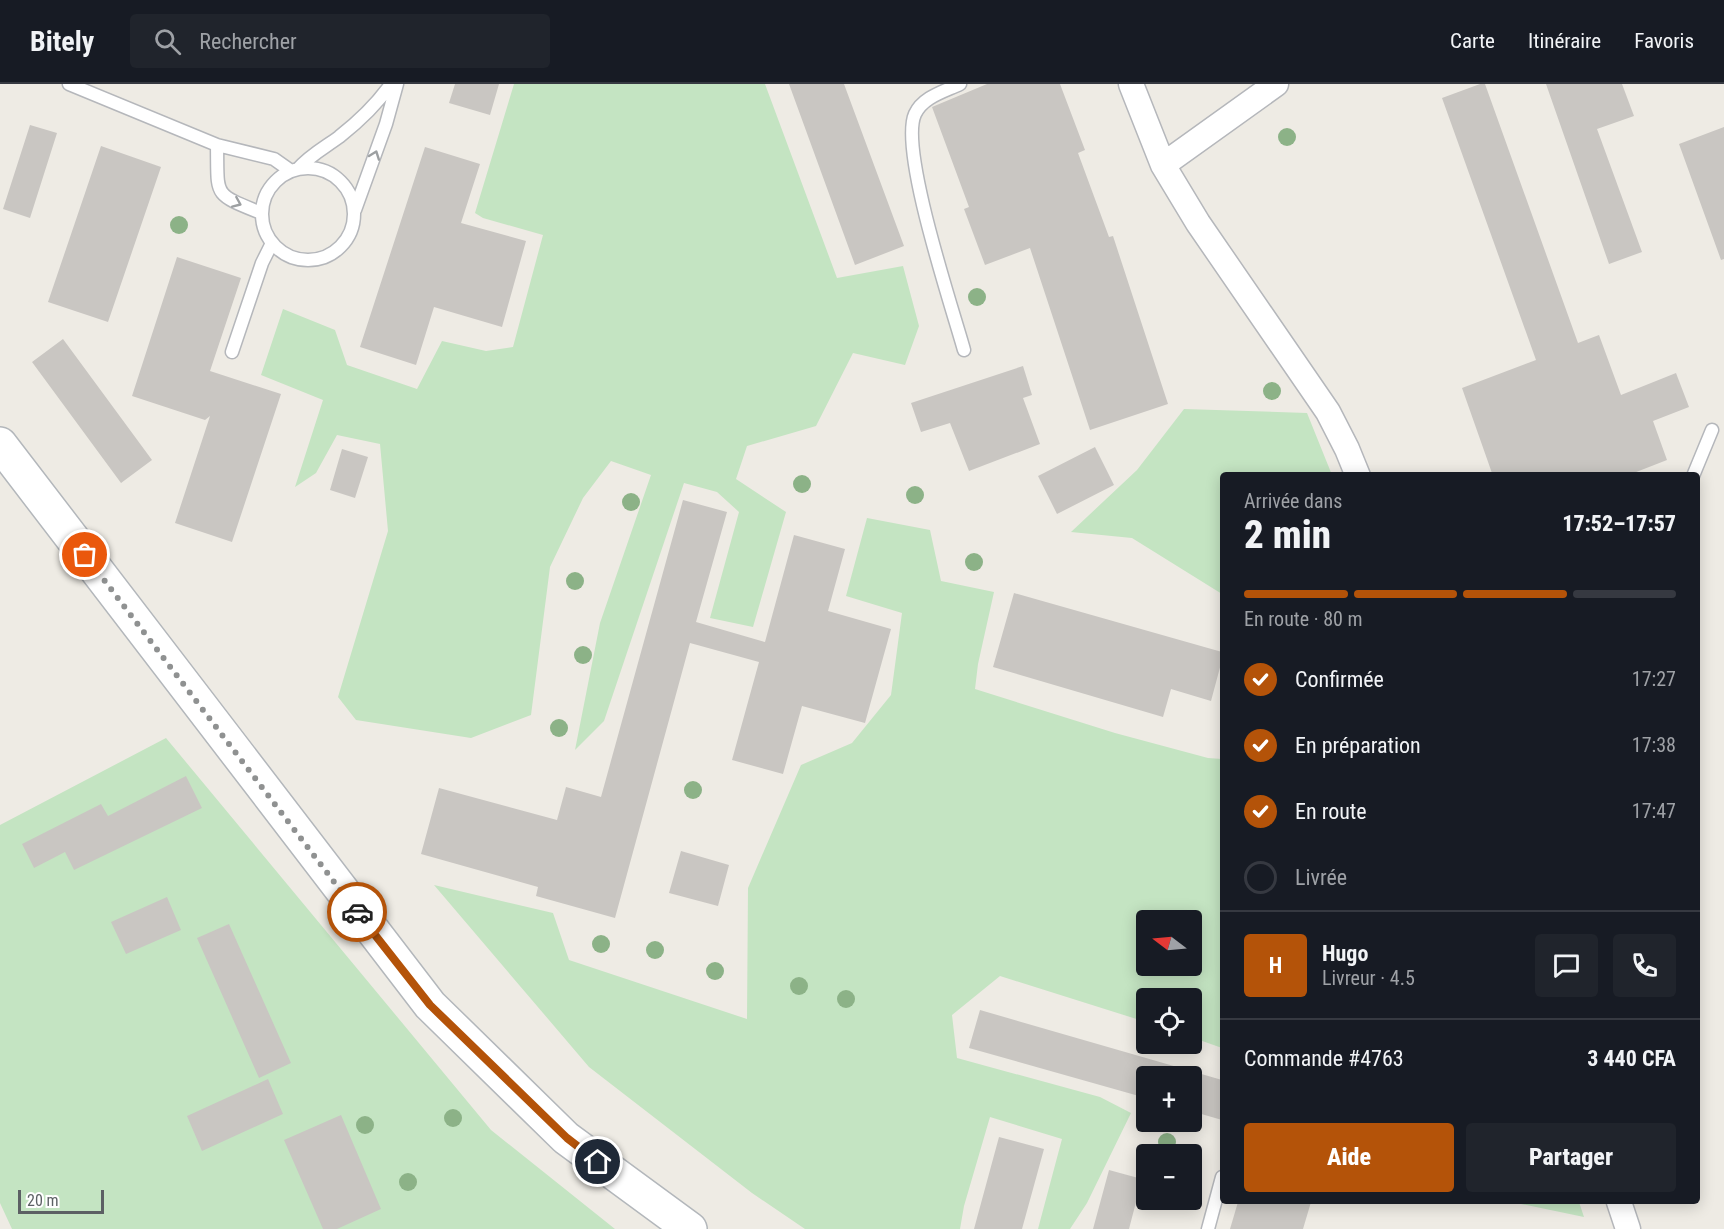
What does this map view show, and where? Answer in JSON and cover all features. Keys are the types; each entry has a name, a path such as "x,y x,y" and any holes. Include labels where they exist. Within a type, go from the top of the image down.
{"street":[{"path":"1131,84 1163,165 1198,224 1328,412 1356,472"},
{"path":"1163,165 1276,84"},
{"path":"0,444 430,1005 567,1138 690,1229"},
{"path":"1620,1204 1628,1229"}],"lane":[{"path":"69,84 217,146 274,159 295,170 317,168 336,176 349,191 355,210"},
{"path":"391,84 380,101 338,138 310,155 295,170 277,180 267,194 261,213 264,228 272,243 285,255 301,261 317,260 333,254 345,242 353,227 355,210 386,124 397,84"},
{"path":"960,84 924,101 915,115 911,132 927,224 964,350"},
{"path":"217,146 218,189 226,199 261,213"},
{"path":"232,352 262,263 272,243"},
{"path":"1694,472 1712,430"},
{"path":"1208,1229 1220,1185"}],"green space":[{"path":"514,84 765,84 837,278 903,266 919,326 905,365 853,353 816,426 747,446 736,479 786,512 753,627 710,618 739,512 717,492 684,483 604,721 575,750 600,623 651,475 611,461 583,498 550,567 531,715 471,738 356,720 338,697 388,531 380,444 337,435 316,473 295,487 323,400 261,375 283,309 335,330 347,365 417,389 442,341 486,351 513,347 543,235 483,218 475,213"},
{"path":"1184,409 1307,413 1331,472 1220,472 1220,593 1132,538 1071,532 1137,470"},
{"path":"867,518 930,530 941,581 994,592 978,664 975,689 1115,733 1208,758 1220,759 1220,1047 1202,1041 1202,988 1136,988 1136,1019 1000,976 952,1015 957,1058 1100,1097 1131,1113 1087,1203 1070,1229 1038,1229 1062,1139 990,1117 964,1206 960,1229 805,1229 752,1193 589,1067 434,885 553,913 569,960 747,1019 748,888 801,765 852,743 891,695 902,613 846,596"},
{"path":"166,738 491,1130 615,1229 12,1229 0,1203 0,825"},
{"path":"1521,1204 1580,1204 1584,1217"}],"building":[{"path":"455,84 499,84 490,115 449,103"},
{"path":"789,84 844,84 904,246 855,265"},
{"path":"987,84 1060,84 1085,150 1078,153 1109,237 1113,236 1168,404 1090,430 1030,248 985,265 964,209 969,207 932,107"},
{"path":"1485,84 1578,343 1599,335 1621,395 1676,373 1689,407 1653,421 1667,460 1636,472 1492,472 1462,388 1536,360 1442,98"},
{"path":"1546,84 1622,84 1634,116 1597,129 1642,252 1609,264"},
{"path":"30,125 57,133 30,218 3,209"},
{"path":"1724,127 1724,259 1721,260 1679,144"},
{"path":"101,146 161,167 108,322 48,302"},
{"path":"425,147 480,164 461,223 526,241 502,327 434,307 416,365 360,347"},
{"path":"177,257 241,278 210,371 281,394 232,542 175,523 210,416 205,420 132,396"},
{"path":"63,339 152,460 121,483 32,362"},
{"path":"1023,366 1032,395 1023,398 1040,444 969,471 950,423 921,432 911,403"},
{"path":"1095,447 1114,485 1057,514 1038,476"},
{"path":"342,449 368,457 355,498 330,490"},
{"path":"683,500 727,512 696,622 765,642 794,535 845,549 828,611 891,629 865,723 802,706 783,774 732,760 759,662 690,643 615,918 536,896 538,887 421,854 439,788 557,820 566,787 601,797"},
{"path":"1014,593 1220,651 1220,667 1211,701 1171,689 1163,717 993,667"},
{"path":"186,776 202,808 74,870 65,852 34,868 22,844 101,804 108,816"},
{"path":"681,851 729,865 718,906 669,893"},
{"path":"167,897 181,930 126,954 111,922"},
{"path":"229,924 291,1063 259,1078 197,938"},
{"path":"980,1010 1174,1066 1136,1066 1136,1095 969,1048"},
{"path":"1202,1074 1220,1079 1220,1119 1202,1114"},
{"path":"268,1079 283,1114 202,1151 187,1116"},
{"path":"341,1115 381,1209 337,1229 323,1229 284,1140"},
{"path":"999,1137 1044,1149 1022,1229 974,1229"},
{"path":"1109,1170 1136,1177 1136,1202 1129,1229 1093,1229"},
{"path":"1237,1204 1310,1204 1303,1229 1230,1229"}],"way so far":[{"path":"85,555 357,912"}],"route":[{"path":"357,912 430,1005 567,1138 598,1162"}]}
